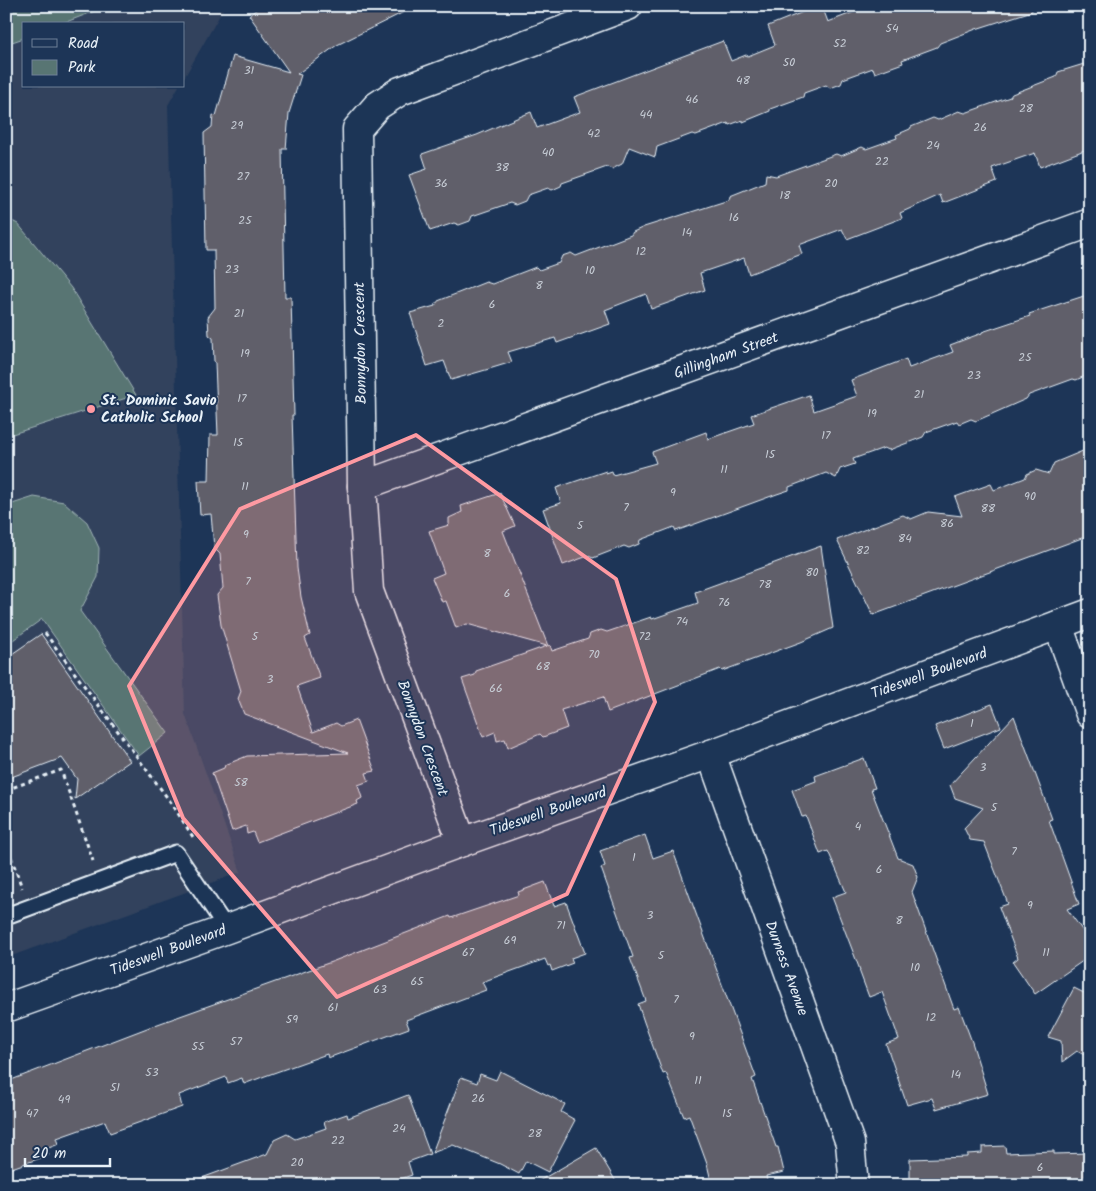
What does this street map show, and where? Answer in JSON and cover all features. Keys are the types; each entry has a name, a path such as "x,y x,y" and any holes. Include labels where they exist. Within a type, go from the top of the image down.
{"street":[{"name":"Bonnydon Crescent","path":"462,842 369,591 362,486 357,129 377,106 400,91 628,6"},
{"name":"Gillingham Street","path":"362,486 1090,223"},
{"name":"Tideswell Boulevard","path":"6,1008 462,842 711,754 1090,613"},
{"path":"1058,624 1090,714"},
{"name":"Durness Avenue","path":"711,754 850,1143 854,1185"}],"lane":[{"path":"6,916 176,852 227,929"}],"path":[{"path":"45,633 172,804 198,845"},
{"path":"6,790 61,770 100,881"},
{"path":"6,842 29,908"}],"highlighted area":[{"path":"416,435 616,579 655,702 567,894 337,997 183,818 129,686 240,509"}],"shaded area":[{"path":"108,6 225,6 185,76 185,22 66,22"},
{"name":"St. Dominic Savio Catholic School","path":"22,39 22,88 178,88 168,105 185,714 241,872 6,958 6,44"}],"green space":[{"path":"6,6 108,6 66,22 22,22 22,39 6,44"},
{"path":"6,218 18,224 71,288 136,395 6,436"},
{"path":"34,497 64,502 87,522 99,548 98,577 80,611 168,733 139,756 42,619 6,645 6,506"}],"building":[{"path":"261,6 416,6 337,45 297,74 301,75 289,113 286,149 282,149 285,297 291,297 294,415 292,415 297,568 301,597 310,635 305,638 320,678 297,686 313,732 336,723 341,726 356,720 375,771 366,773 369,781 358,785 362,798 357,801 358,804 257,842 253,832 247,834 246,826 232,831 212,773 224,768 225,765 247,756 348,753 244,714 238,699 241,691 221,625 217,595 223,588 220,554 214,548 211,514 200,515 198,481 209,481 210,435 218,435 213,338 209,335 208,317 215,308 214,250 206,250 204,133 212,127 213,115 216,116 233,56 289,72 249,15"},
{"path":"822,6 828,22 870,6 1032,6 1032,11 940,43 937,47 902,60 903,63 875,73 873,68 843,79 841,84 830,88 826,85 804,93 803,97 770,109 770,111 743,122 743,120 729,125 728,123 657,147 655,157 629,147 622,164 612,169 607,167 562,183 561,186 552,190 548,188 528,195 525,201 515,205 510,203 472,216 470,221 459,225 454,223 430,231 409,175 427,169 422,154 477,135 531,112 537,128 580,112 574,97 723,41 731,61 746,55 748,56 775,45 768,26"},
{"path":"1084,64 1090,80 1090,148 1040,167 1035,153 992,168 997,182 943,203 940,195 900,213 902,218 847,239 842,229 799,245 802,254 749,274 744,258 700,273 705,290 651,309 646,294 605,310 610,324 557,343 555,338 508,352 512,362 451,380 444,361 427,366 410,313 435,306 438,301 486,282 492,284 536,267 539,270 559,263 562,256 571,253 576,256 631,235 633,232 644,227 729,200 730,196 765,182 766,174 776,176 836,154 841,156 862,147 866,149 897,138 896,135 933,118 938,120 959,111 965,113 1010,97 1012,94 1056,77 1058,72"},
{"path":"1090,294 1090,319 1084,324 1090,339 1090,372 1086,373 1085,376 1029,395 1026,399 976,421 971,419 959,424 957,421 926,432 923,437 889,450 884,448 853,459 855,464 840,469 836,478 826,473 789,487 789,490 676,531 674,527 640,540 639,544 629,548 624,546 593,558 588,556 563,565 543,509 561,503 556,488 606,471 606,473 612,471 613,475 656,463 652,452 706,432 708,439 754,423 751,415 809,395 814,411 857,396 851,380 906,359 909,368 953,352 950,345 1030,316 1029,314"},
{"path":"1090,448 1090,535 873,615 837,540 903,515 911,519 928,512 962,516 955,497 991,484 994,490 1025,478 1027,474 1036,470 1049,474 1054,463"},
{"path":"500,493 515,526 503,531 548,646 550,645 552,651 588,639 590,634 601,630 607,632 698,603 695,592 821,546 833,628 801,642 722,671 720,669 608,712 603,697 561,710 567,728 543,737 540,734 508,748 505,739 497,741 495,732 483,737 462,679 475,675 476,671 547,646 467,624 456,628 446,601 442,602 432,578 444,573 429,531 449,525 449,518 462,512 461,506"},
{"path":"41,634 130,761 75,799 77,779 62,758 6,779 6,658"},
{"path":"992,704 1001,727 944,749 935,726"},
{"path":"1014,716 1052,819 1049,820 1079,904 1067,909 1090,941 1090,956 1035,994 1013,962 1018,958 999,907 1008,904 984,842 970,840 964,828 983,808 955,798 950,785"},
{"path":"864,758 875,788 871,789 898,858 913,864 918,877 912,892 954,1009 959,1007 988,1094 936,1109 932,1098 907,1105 886,1044 899,1039 882,992 869,997 832,897 846,892 828,851 820,854 806,816 802,817 792,790 816,781 815,776"},
{"path":"645,835 653,858 673,851 756,1077 752,1079 776,1147 778,1147 784,1172 766,1176 768,1185 712,1185 707,1164 689,1115 684,1117 666,1073 663,1074 644,1022 638,1004 646,1001 630,958 633,957 601,868 605,866 600,851"},
{"path":"545,882 554,906 566,902 585,953 571,958 573,963 552,971 545,959 482,982 486,990 406,1020 409,1028 328,1058 327,1054 244,1084 242,1078 228,1083 226,1077 179,1095 182,1107 110,1133 105,1121 57,1138 59,1144 46,1149 49,1155 6,1170 6,1082 155,1025 334,961 450,916 451,918 519,895 518,892"},
{"path":"1074,988 1090,996 1090,1058 1077,1051 1062,1062 1061,1041 1048,1037"},
{"path":"500,1071 565,1104 561,1112 575,1120 548,1172 526,1161 519,1174 500,1164 453,1145 432,1153 461,1077 477,1083 480,1074 496,1080"},
{"path":"408,1095 430,1154 408,1162 412,1175 384,1185 191,1185 191,1182 267,1154 274,1140 287,1134 295,1139 326,1128 324,1122 347,1114 348,1118"},
{"path":"1005,1146 1006,1153 1054,1151 1054,1154 1090,1153 1090,1185 910,1185 910,1159 967,1157 967,1154 982,1153 982,1147"},
{"path":"596,1148 618,1185 532,1185"}],"place":[{"name":"St. Dominic Savio Catholic School","path":"91,409"}]}
